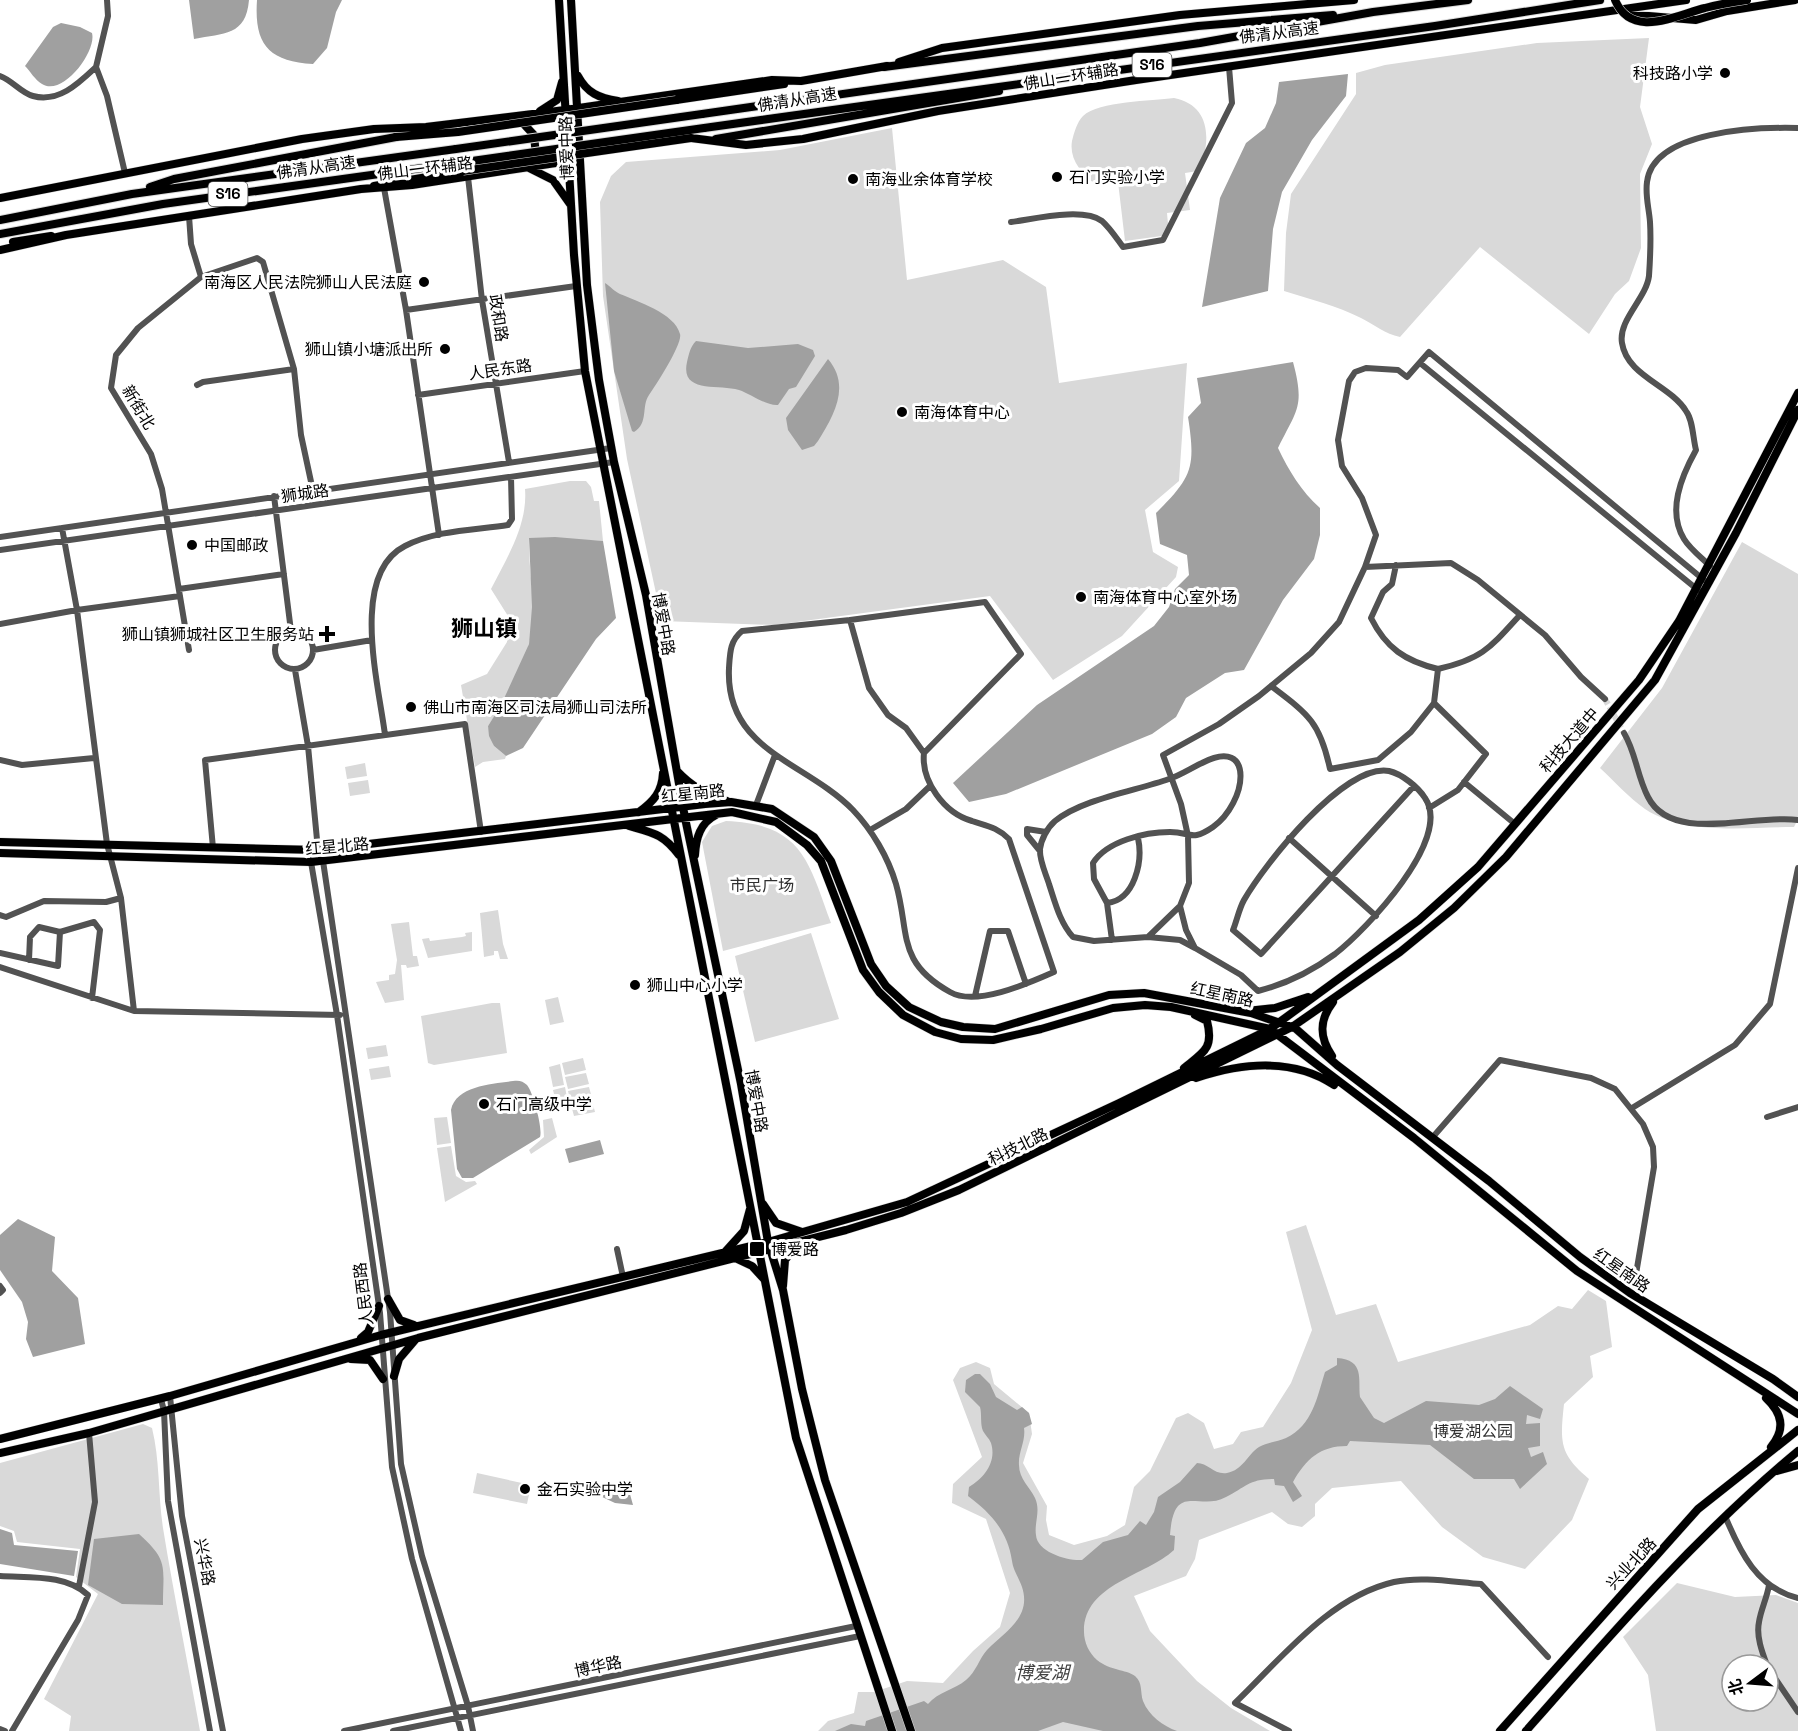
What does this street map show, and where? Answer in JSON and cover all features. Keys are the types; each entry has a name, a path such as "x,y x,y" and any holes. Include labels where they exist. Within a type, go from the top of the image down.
{"highway":[{"name":"佛清从高速","path":"0,220 132,194 1200,43 1373,12 1468,0"},
{"name":"佛清从高速","path":"0,234 182,201 463,170 704,128 1057,77 1417,29 1600,0"},
{"path":"884,67 1198,27 1373,12"},
{"path":"716,139 978,95 1057,77"},
{"path":"132,194 174,179 396,137"}],"main road":[{"path":"515,116 542,110 555,103 564,71 558,0"},
{"name":"博爱中路","path":"571,0 587,285 599,380 614,462 646,595 685,818 741,1084 769,1245"},
{"path":"0,198 302,139 392,128 458,132 884,67 942,48 1180,15 1354,0"},
{"path":"1615,0 1625,15 1639,22 1651,23 1705,8 1747,0"},
{"name":"佛山一环辅路","path":"0,248 66,235 361,189 384,188 463,170 691,138 716,139 746,145 803,139 938,111 1686,0"},
{"path":"1609,12 1696,20 1727,11 1795,0"},
{"name":"博爱中路","path":"564,71 576,286 585,370 663,753 680,856 759,1248"},
{"path":"576,72 584,87 593,94 626,103"},
{"path":"396,137 424,130 515,116 626,103 772,80 801,81"},
{"path":"515,116 532,130 535,140 536,159 526,167 553,180 571,206"},
{"name":"佛山一环辅路","path":"463,170 526,167 569,161"},
{"path":"361,189 387,182 463,170"},
{"name":"科技大道中","path":"1277,1035 1338,996 1454,908 1506,857 1655,680 1706,588 1713,568 1798,393"},
{"name":"科技大道中","path":"1172,1077 1279,1023 1419,920 1478,867 1638,680 1679,621 1703,578 1713,568 1798,410"},
{"path":"639,813 652,802 660,791 663,753"},
{"path":"677,771 689,784 705,794 731,802"},
{"name":"红星南路","path":"639,813 731,802 756,805 772,809 814,837 831,861 871,964 886,986 909,1007 941,1022 963,1027 995,1029 1109,995 1144,993 1241,1011 1292,1027 1580,1257 1630,1293 1798,1397"},
{"name":"红星北路","path":"0,842 318,850 639,813"},
{"path":"694,862 700,830 709,819 719,814"},
{"name":"红星南路","path":"674,819 719,814 752,815 776,822 807,844 821,861 863,970 879,992 903,1015 935,1032 961,1039 993,1040 1113,1008 1145,1005 1182,1009 1270,1029 1414,1138 1577,1271 1798,1414"},
{"name":"红星北路","path":"0,853 311,862 674,819"},
{"path":"625,825 656,833 667,840 680,856"},
{"path":"1241,1011 1275,1008 1298,1002 1331,986"},
{"path":"1337,1065 1326,1047 1321,1030 1324,1013 1338,996"},
{"path":"783,1290 785,1260 803,1237 908,1202 1172,1077 1205,1051 1211,1037 1207,1021 1182,1009"},
{"name":"科技北路","path":"759,1248 867,1224 926,1204 1277,1035"},
{"path":"1169,1087 1248,1065 1282,1065 1325,1079 1414,1138"},
{"path":"761,1202 777,1223 803,1237"},
{"path":"724,1253 744,1231 751,1205"},
{"path":"769,1245 783,1290 802,1389 825,1480 911,1731"},
{"path":"0,1439 161,1399 392,1332 724,1253 759,1248"},
{"path":"0,1453 88,1433 382,1347 734,1258 759,1248"},
{"path":"759,1248 796,1438 892,1731"},
{"path":"734,1258 752,1266 764,1279"},
{"path":"388,1299 400,1320 409,1325 418,1326"},
{"path":"355,1342 368,1332 379,1306"},
{"path":"394,1376 399,1359 418,1338"},
{"path":"341,1359 370,1360 383,1379"},
{"path":"1749,1383 1774,1406 1782,1420 1778,1439 1759,1460"},
{"path":"1783,1386 1798,1390"},
{"name":"兴业北路","path":"1500,1731 1698,1509 1798,1430"},
{"name":"兴业北路","path":"1526,1731 1626,1617 1725,1516 1798,1451"},
{"path":"1773,1472 1798,1466"}],"street":[{"path":"107,0 108,16 96,67 107,96 125,173"},
{"path":"0,76 32,96 54,96 71,90 96,67"},
{"path":"1011,222 1087,215 1101,220 1124,247 1163,240 1232,103 1229,67"},
{"path":"1713,568 1684,540 1675,514 1686,469 1695,450 1687,411 1667,391 1634,366 1621,342 1624,329 1647,286 1650,222 1646,200 1647,179 1653,164 1677,145 1701,137 1749,128 1798,128"},
{"name":"政和路","path":"463,170 509,462"},
{"path":"384,188 406,310 439,535"},
{"path":"189,216 191,244 201,277"},
{"name":"新街北","path":"189,650 162,489 151,454 111,388 116,355 138,328 201,277 257,258 263,262 294,369"},
{"path":"406,310 576,286"},
{"path":"1148,937 1180,906 1189,883 1188,836 1172,778 1163,755 1220,724 1311,653 1340,622 1365,567 1376,535 1362,498 1342,466 1338,440 1349,381 1355,372 1366,368 1398,370 1407,377 1429,352 1703,578 1706,588 1697,590 1420,363"},
{"path":"198,385 203,382 294,369 301,435 313,491"},
{"name":"人民东路","path":"418,395 585,370"},
{"name":"狮城路","path":"0,537 611,448"},
{"name":"狮城路","path":"0,550 614,462"},
{"path":"386,735 372,640 372,601 378,577 402,547 439,535 508,525 512,519 511,477"},
{"path":"274,496 291,631"},
{"path":"62,528 77,610 94,758 107,844 121,898 135,1011"},
{"path":"1365,567 1451,563 1478,580 1545,634 1581,677 1605,699"},
{"path":"1395,566 1392,584 1383,592 1371,618 1381,637 1398,655 1438,669 1476,658 1491,648 1520,615"},
{"path":"0,624 284,574"},
{"path":"985,602 1021,654 924,753 923,766 929,787 960,816 999,829 1009,839 1054,972 1026,984 975,996 952,994 933,981 918,966 905,942 896,883 870,830 831,790 774,755 741,723 730,700 728,682 733,639 742,631 850,620 985,602"},
{"path":"850,620 869,688 888,715 906,728 924,753"},
{"path":"291,631 308,636 313,651 308,664 295,670 282,666 275,653 279,637 291,631"},
{"path":"313,651 372,640"},
{"path":"1271,686 1301,709 1316,725 1325,745 1330,769 1378,760 1411,732 1434,703 1438,669"},
{"path":"295,670 308,746 318,850 323,861 341,1014 388,1299 406,1488 422,1556 468,1706 473,1731"},
{"path":"1429,808 1458,790 1486,754 1434,703"},
{"path":"213,848 205,760 465,724 481,832"},
{"path":"1624,733 1632,747 1648,798 1664,816 1702,824 1733,825 1783,817 1798,820"},
{"path":"756,805 774,755"},
{"path":"1040,851 1046,832 1054,822 1076,809 1172,778 1218,755 1229,756 1235,762 1241,779 1236,798 1221,820 1197,836 1172,832 1138,838 1111,847 1099,854 1093,863 1094,879 1107,903 1112,940"},
{"path":"0,760 22,765 94,758"},
{"path":"1046,832 1028,829 1027,835 1040,851 1066,930 1073,937 1082,940 1148,937 1180,940 1242,975 1258,991 1296,978 1337,953 1376,916 1421,852 1432,821 1426,799 1405,778 1389,771 1378,760"},
{"path":"1389,771 1371,773 1342,790 1311,815 1289,838 1253,886 1243,902 1233,930 1261,954 1414,786"},
{"path":"1464,782 1515,824"},
{"path":"870,830 906,809 929,787"},
{"path":"1107,903 1123,896 1133,883 1140,850 1138,838"},
{"path":"1289,838 1376,916"},
{"path":"311,862 318,850"},
{"name":"人民西路","path":"311,862 341,1014 379,1306 383,1379 392,1467 409,1548 462,1731"},
{"path":"1632,1108 1735,1045 1770,1004 1798,867"},
{"path":"0,915 6,917 44,901 106,902 121,898"},
{"path":"1180,906 1186,930 1195,948"},
{"path":"29,960 30,937 39,927 60,932 94,922 100,930 93,998"},
{"path":"975,996 990,931 1008,931 1026,984"},
{"path":"0,953 58,966 60,932"},
{"path":"0,967 135,1011 341,1014"},
{"path":"1432,1138 1500,1060 1591,1078 1615,1089 1632,1108 1653,1147 1654,1167 1635,1280"},
{"path":"1767,1117 1798,1107"},
{"path":"617,1249 623,1277"},
{"path":"0,1286 3,1290 0,1293"},
{"name":"兴华路","path":"170,1396 173,1407 178,1489 223,1731"},
{"name":"兴华路","path":"161,1399 164,1411 168,1501 210,1731"},
{"path":"79,1586 95,1502 88,1433"},
{"path":"1725,1516 1748,1564 1769,1585 1785,1595 1798,1598"},
{"path":"0,1576 59,1580 79,1586 88,1595 78,1620 12,1731"},
{"path":"1289,1731 1235,1704 1322,1620 1357,1597 1396,1582 1481,1584 1548,1657"},
{"path":"1763,1653 1759,1623 1767,1602 1769,1585"},
{"name":"博华路","path":"344,1731 856,1626"},
{"name":"博华路","path":"393,1731 860,1636"},
{"path":"1780,1685 1798,1712"},
{"path":"0,1729 5,1731"}],"green space":[{"path":"1649,38 1640,107 1652,144 1640,174 1641,248 1629,281 1615,294 1589,334 1480,247 1400,337 1342,310 1284,291 1286,233 1291,194 1356,94 1356,73 1385,65 1537,43"},
{"path":"1174,98 1195,108 1205,126 1203,160 1198,171 1185,173 1190,210 1167,213 1169,235 1125,241 1118,182 1095,184 1085,175 1072,154 1075,131 1083,116 1101,107 1126,102"},
{"name":"南海体育中心","path":"892,128 907,280 1003,260 1046,287 1059,383 1187,363 1179,481 1145,510 1153,552 1178,567 1176,577 1122,636 1053,680 990,596 774,625 662,621 627,459 603,296 600,202 611,176 626,162 780,150"},
{"path":"570,481 586,481 591,487 594,501 599,501 603,541 529,538 533,604 532,631 517,675 488,726 494,746 506,756 505,759 483,762 475,767 461,685 487,674 507,642 508,616 491,589 520,528 525,489"},
{"path":"1742,542 1798,574 1798,819 1794,827 1698,827 1661,818 1627,795 1600,768 1662,688"},
{"path":"365,763 367,776 347,779 345,767"},
{"path":"368,780 370,793 350,796 348,783"},
{"name":"市民广场","path":"726,821 771,829 787,838 808,864 831,923 723,951 702,842 712,826"},
{"path":"498,910 503,944 508,959 500,959 498,951 494,951 494,955 484,957 480,913"},
{"path":"409,922 413,956 417,956 419,966 407,968 406,965 401,965 404,1000 385,1003 376,982 389,980 389,975 395,974 397,960 391,924"},
{"path":"472,932 472,951 428,958 422,939 429,938 430,941 462,937 466,936 465,933"},
{"path":"811,933 839,1019 755,1042 735,956"},
{"path":"558,997 564,1022 550,1025 545,1000"},
{"path":"500,1003 507,1053 434,1065 428,1063 421,1016"},
{"path":"386,1045 388,1056 368,1059 366,1048"},
{"path":"583,1058 586,1070 565,1075 562,1063"},
{"path":"560,1064 564,1085 553,1087 549,1067"},
{"path":"389,1066 391,1077 371,1080 369,1069"},
{"path":"586,1073 589,1084 568,1089 565,1077"},
{"path":"565,1087 569,1108 558,1110 553,1090"},
{"path":"589,1087 592,1098 571,1103 568,1091"},
{"path":"592,1100 595,1112 574,1116 571,1105"},
{"path":"447,1117 451,1143 437,1145 434,1118"},
{"path":"552,1118 557,1137 531,1154 529,1150 544,1137 543,1120"},
{"path":"451,1146 456,1176 466,1182 475,1181 477,1184 445,1202 437,1148"},
{"name":"博爱湖公园","path":"1306,1225 1336,1315 1376,1304 1398,1362 1530,1325 1558,1306 1572,1309 1588,1290 1606,1301 1612,1347 1590,1356 1593,1377 1564,1404 1562,1438 1564,1446 1572,1462 1589,1479 1572,1520 1525,1569 1483,1557 1442,1527 1401,1481 1332,1488 1315,1504 1315,1516 1302,1527 1288,1524 1272,1512 1199,1540 1195,1559 1186,1576 1134,1596 1150,1631 1197,1681 1231,1708 1270,1731 818,1731 828,1721 854,1713 858,1692 874,1692 907,1681 943,1683 973,1651 1000,1627 1010,1593 986,1519 952,1503 953,1484 982,1457 953,1380 960,1368 976,1362 990,1368 994,1384 1029,1413 1032,1434 1023,1463 1047,1506 1046,1520 1049,1535 1074,1545 1107,1536 1125,1525 1134,1487 1150,1471 1176,1418 1188,1413 1204,1423 1214,1449 1233,1444 1241,1432 1263,1427 1291,1383 1312,1330 1286,1232"},
{"path":"143,1424 152,1428 155,1440 163,1528 200,1731 69,1731 71,1716 44,1699 98,1594 76,1577 80,1549 17,1542 14,1531 0,1526 0,1463"},
{"path":"477,1473 531,1485 527,1504 473,1493"},
{"path":"1677,1583 1735,1597 1776,1595 1798,1603 1798,1731 1656,1731 1648,1675 1623,1637"}],"water":[{"path":"189,0 249,0 247,12 238,27 224,34 194,39"},
{"path":"257,0 342,0 336,12 327,48 313,64 285,59 267,47 258,28"},
{"path":"61,23 80,27 92,33 92,41 77,70 59,84 50,86 39,82 25,66 53,27"},
{"path":"1348,74 1346,96 1312,140 1282,192 1273,229 1268,291 1202,307 1220,198 1246,143 1265,128 1276,103 1279,82"},
{"path":"605,283 618,293 663,314 677,327 680,334 673,355 647,399 642,424 634,432 614,371"},
{"path":"696,341 748,348 798,344 813,350 815,356 796,387 789,389 778,405 773,405 739,390 702,386 689,379 686,372 687,362 691,348"},
{"path":"828,359 835,369 838,380 838,400 830,421 818,441 814,446 802,450 788,430 786,418"},
{"path":"1293,362 1299,399 1294,416 1278,448 1296,480 1320,508 1320,535 1314,559 1283,600 1244,670 1225,673 1186,698 1176,717 1152,734 1006,794 969,802 953,783 1037,705 1154,626 1169,607 1175,589 1189,575 1187,555 1160,544 1156,513 1177,490 1188,471 1191,448 1188,417 1201,403 1197,378"},
{"path":"555,537 603,541 616,618 596,639 523,748 506,756 494,746 489,736 488,726 501,705 529,644 532,607 529,538"},
{"path":"513,1081 522,1082 529,1089 539,1119 540,1137 473,1178 462,1178 457,1169 451,1110 454,1102 460,1095 477,1087"},
{"path":"600,1140 604,1154 569,1163 565,1149"},
{"path":"18,1219 55,1237 52,1271 78,1298 85,1344 33,1357 26,1339 28,1322 22,1302 0,1270 0,1235"},
{"name":"博爱湖","path":"1337,1358 1352,1362 1356,1366 1360,1397 1374,1418 1384,1423 1426,1401 1479,1405 1495,1399 1510,1386 1543,1409 1540,1419 1527,1415 1526,1424 1540,1423 1540,1446 1528,1448 1531,1457 1543,1452 1547,1464 1520,1489 1514,1479 1474,1479 1430,1445 1350,1441 1347,1446 1321,1451 1303,1467 1293,1482 1302,1496 1293,1502 1284,1486 1275,1485 1274,1479 1266,1479 1248,1484 1216,1501 1182,1503 1172,1518 1170,1535 1175,1536 1174,1550 1105,1592 1086,1616 1084,1632 1087,1647 1094,1657 1102,1664 1135,1676 1141,1688 1143,1701 1149,1711 1162,1723 1177,1731 1103,1731 1063,1722 1038,1731 835,1731 851,1724 865,1726 866,1721 924,1701 928,1704 966,1680 987,1650 1015,1623 1023,1607 1022,1587 1007,1541 991,1516 968,1496 969,1487 988,1469 992,1450 990,1441 982,1428 980,1407 965,1392 966,1380 975,1374 980,1374 990,1384 996,1397 1017,1410 1022,1407 1029,1413 1032,1424 1024,1428 1019,1470 1037,1503 1036,1535 1038,1541 1047,1551 1069,1559 1082,1560 1103,1542 1128,1535 1140,1521 1146,1525 1154,1512 1158,1497 1180,1482 1197,1463 1218,1472 1227,1473 1241,1466 1259,1447 1286,1438 1295,1432 1313,1410 1325,1372 1337,1365"},
{"path":"613,1483 628,1487 633,1505 615,1503 600,1496 576,1495 575,1489 579,1484"},
{"path":"0,1529 12,1533 14,1545 78,1551 74,1576 0,1564"},
{"path":"139,1534 160,1558 163,1573 163,1605 122,1604 88,1585 94,1539"}],"tunnel":[{"path":"1605,699 1624,733"}],"place":[{"name":"科技路小学","path":"1725,73"},
{"name":"石门实验小学","path":"1057,177"},
{"name":"南海业余体育学校","path":"853,179"},
{"name":"南海区人民法院狮山人民法庭","path":"424,282"},
{"name":"狮山镇小塘派出所","path":"445,349"},
{"name":"南海体育中心","path":"902,412"},
{"name":"中国邮政","path":"192,545"},
{"name":"南海体育中心室外场","path":"1081,597"},
{"name":"狮山镇狮城社区卫生服务站","path":"327,634"},
{"name":"佛山市南海区司法局狮山司法所","path":"411,707"},
{"name":"狮山中心小学","path":"635,985"},
{"name":"石门高级中学","path":"484,1104"},
{"name":"博爱路","path":"757,1249"},
{"name":"金石实验中学","path":"525,1489"}],"district":[{"name":"狮山镇","path":"484,628"}]}
